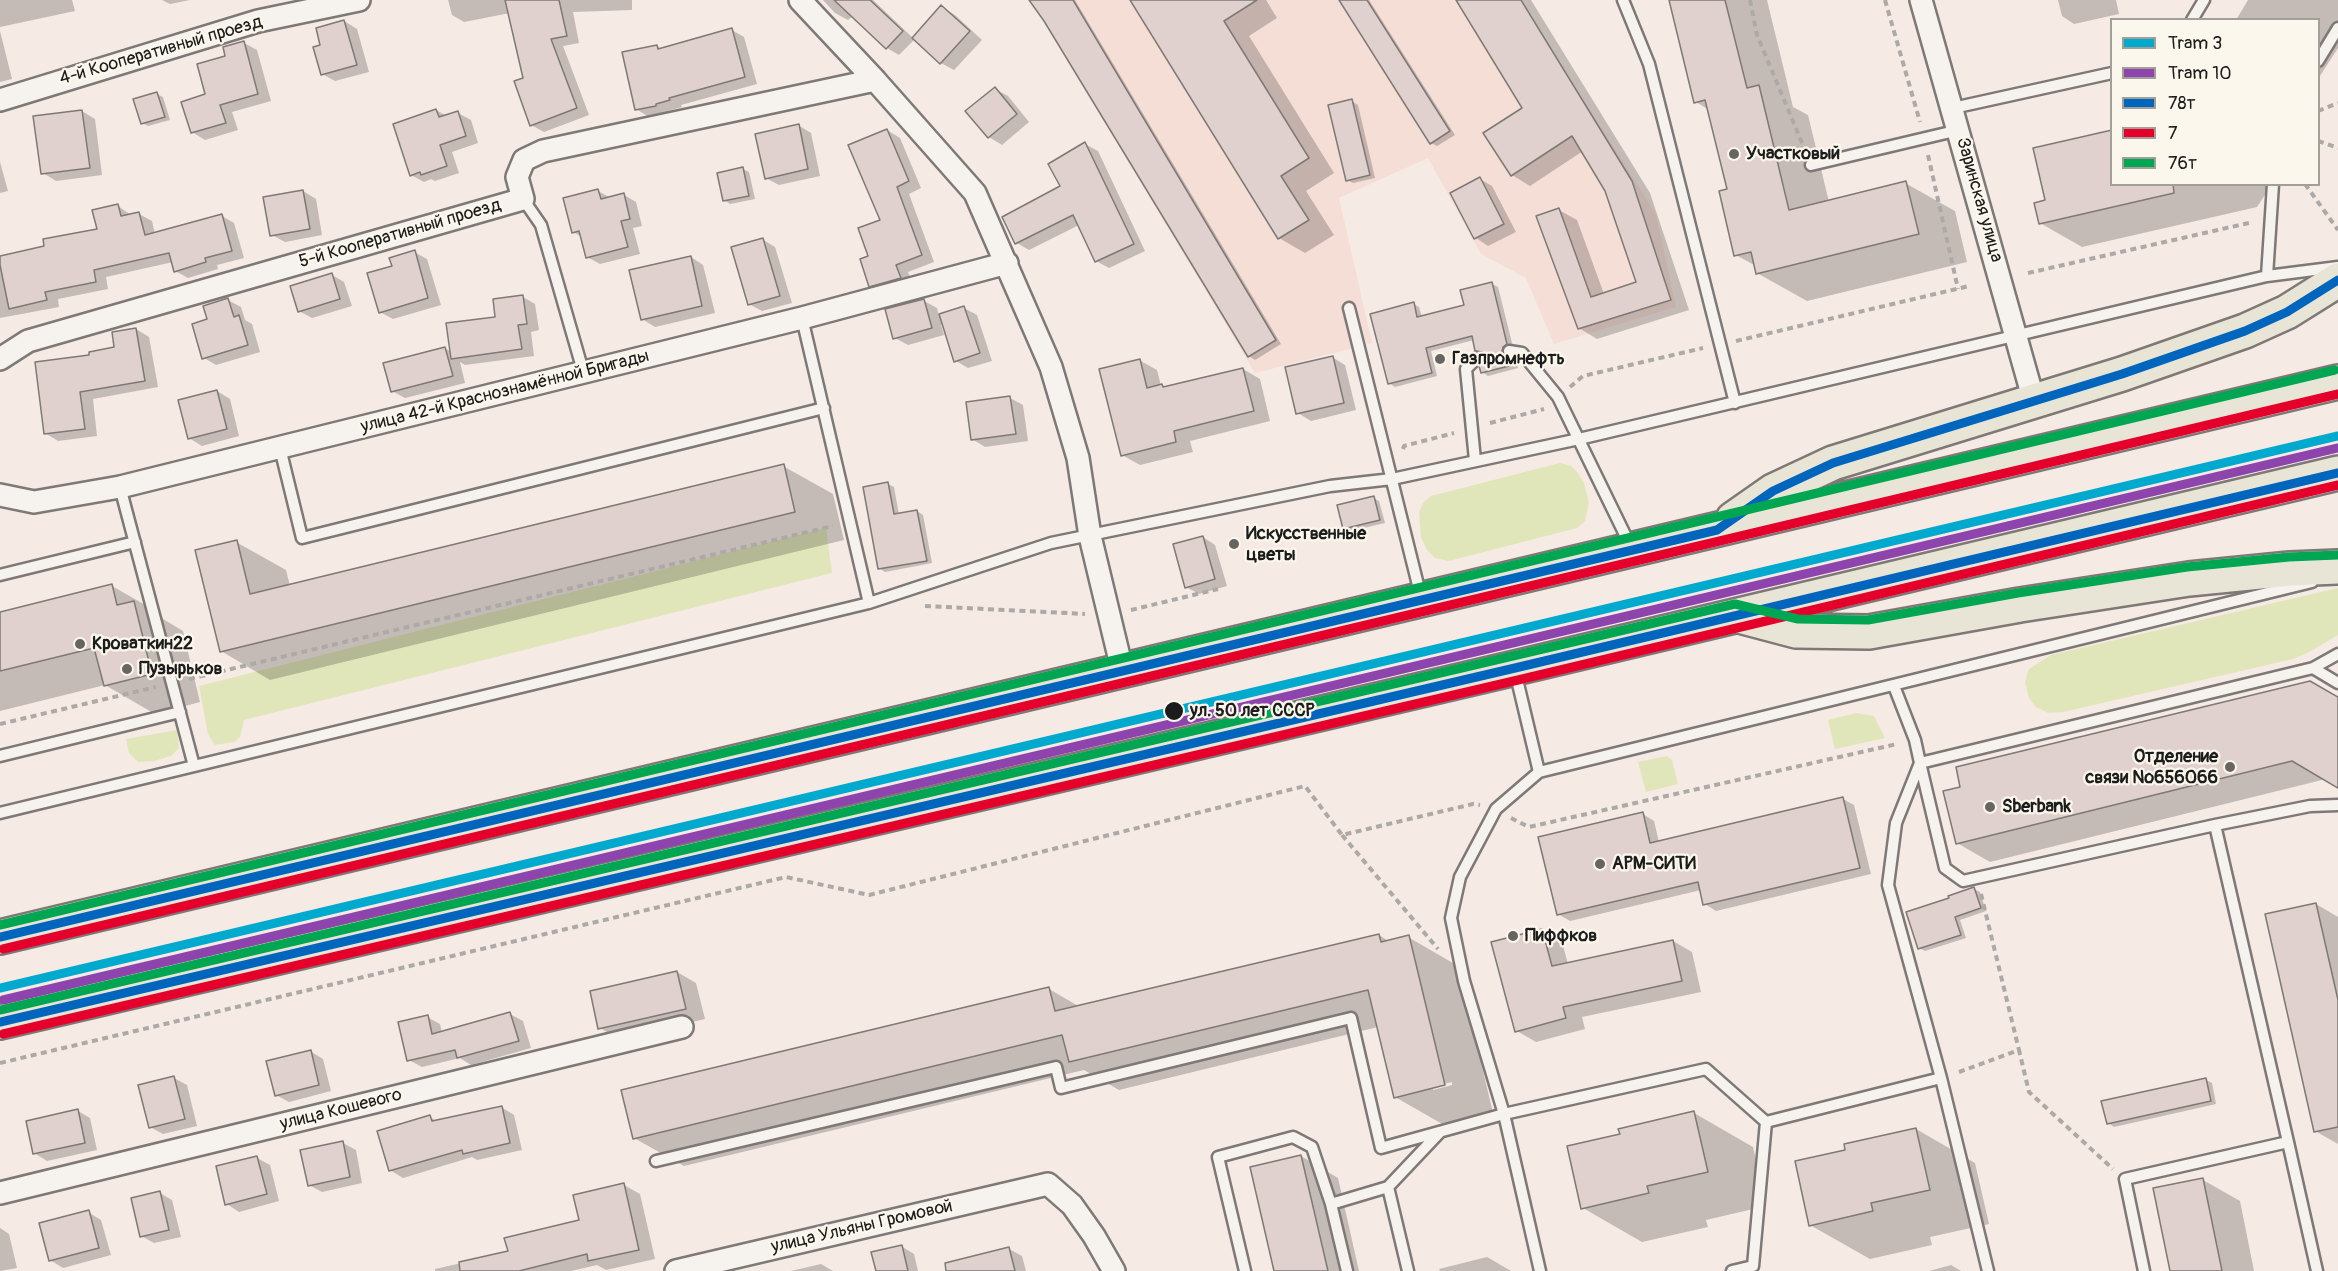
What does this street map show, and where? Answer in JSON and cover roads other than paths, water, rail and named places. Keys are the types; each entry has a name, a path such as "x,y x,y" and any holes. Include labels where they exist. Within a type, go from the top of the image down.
{"main road":[{"path":"1717,530 1773,491 1833,463 2034,401 2245,332 2287,312 2338,280"},
{"path":"0,937 2338,382"},
{"path":"0,1022 2338,473"},
{"path":"1738,615 1797,631 1869,632 2020,605 2189,579 2290,569 2338,567"}],"street":[{"name":"4-й Кооперативный проезд","path":"0,100 258,21 358,0"},
{"path":"800,0 875,80 975,193 1051,367 1078,458 1090,536 1122,669"},
{"name":"Заринская улица","path":"1921,0 2034,401"},
{"name":"5-й Кооперативный проезд","path":"0,359 28,341 523,199 517,177 524,160 543,151 875,80"},
{"name":"улица 42-й Краснознамённой Бригады","path":"0,495 34,502 120,487 802,318 1007,263"},
{"name":"улица Кошевого","path":"0,1193 682,1027"},
{"name":"улица Ульяны Громовой","path":"676,1271 1047,1184 1072,1205 1094,1236 1114,1271"}],"lane":[{"path":"1623,0 1649,63 1735,403"},
{"path":"2193,18 2204,0"},
{"path":"2320,58 2338,28"},
{"path":"1953,108 2110,73"},
{"path":"1811,165 1959,130"},
{"path":"2267,276 2273,186"},
{"path":"523,199 541,225 583,371"},
{"path":"0,813 869,603 1051,543 1330,486 1392,479 1579,439 2267,276 2338,267"},
{"path":"1349,308 1422,600"},
{"path":"802,318 869,603"},
{"path":"1509,351 1522,353 1558,397 1632,550"},
{"path":"1475,460 1466,369 1477,358"},
{"path":"280,448 302,538 824,408"},
{"path":"120,487 194,766"},
{"path":"0,575 135,542"},
{"path":"1540,1271 1504,1114 1464,981 1451,918 1460,877 1496,809 1539,772 2338,575"},
{"path":"1920,763 2313,668 2338,654"},
{"path":"1515,668 1539,772"},
{"path":"2313,668 2338,683"},
{"path":"1894,686 1916,740 1945,868 1963,881 2215,825 2310,806 2338,805"},
{"path":"0,756 180,712"},
{"path":"1920,763 1896,823 1888,885 1941,1078 1988,1271"},
{"path":"2215,825 2317,1271"},
{"path":"656,1161 1056,1067 1061,1088 1351,1018 1381,1148 1504,1114 1706,1069 1766,1122"},
{"path":"1766,1122 1941,1078"},
{"path":"1732,1271 1753,1266 1766,1122"},
{"path":"1331,1204 1388,1187 1441,1132"},
{"path":"1245,1271 1218,1157 1293,1137 1312,1147 1331,1204 1347,1271"},
{"path":"2144,1271 2125,1179 2288,1142"},
{"path":"1388,1187 1408,1271"}],"tram line":[{"name":"3","path":"0,988 2338,436"},
{"name":"10","path":"3,1000 2338,448"}],"place":[{"name":"Участковый","path":"1734,154"},
{"name":"Газпромнефть","path":"1440,359"},
{"name":"Искусственные цветы","path":"1234,544"},
{"name":"Кроваткин22","path":"80,644"},
{"name":"Пузырьков","path":"127,669"},
{"name":"ул. 50 лет СССР","path":"1174,711"},
{"name":"Отделение связи №656066","path":"2230,767"},
{"name":"Sberbank","path":"1990,807"},
{"name":"АРМ-СИТИ","path":"1600,864"},
{"name":"Пиффков","path":"1513,936"}]}
